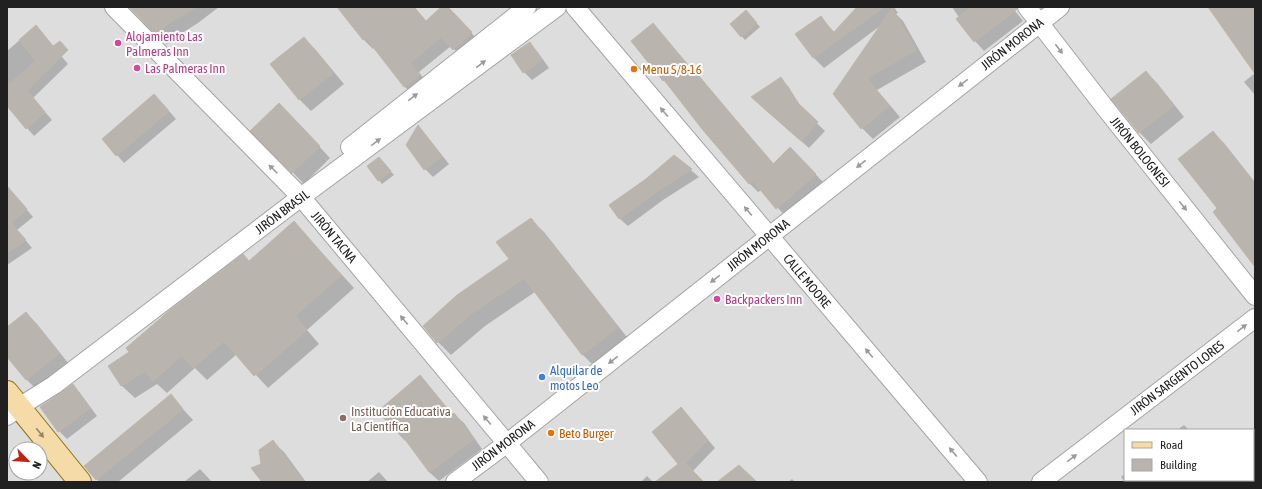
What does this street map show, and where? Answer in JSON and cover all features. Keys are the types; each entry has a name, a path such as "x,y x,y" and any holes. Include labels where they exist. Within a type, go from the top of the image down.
{"main road":[{"path":"11,405 80,482"}],"street":[{"name":"JIRÓN TACNA","path":"114,7 298,194 539,482"},
{"path":"439,86 527,7"},
{"name":"JIRÓN BRASIL","path":"11,405 298,194 439,86 557,7"},
{"name":"CALLE MOORE","path":"575,7 978,482"},
{"name":"JIRÓN BOLOGNESI","path":"1027,7 1255,296"},
{"name":"JIRÓN MORONA","path":"455,482 506,444 1060,7"},
{"name":"JIRÓN SARGENTO LORES","path":"1041,482 1255,318"}],"shaded area":[{"path":"7,7 1255,7 1255,482 7,482"}],"building":[{"path":"129,7 196,7 168,24 155,34"},
{"path":"337,7 414,7 426,21 441,7 448,7 472,32 453,50 441,37 410,63 420,75 404,87 366,38 363,40"},
{"path":"857,7 884,7 813,58 795,34 821,16 833,33"},
{"path":"971,7 1017,7 1017,9 974,42 956,19"},
{"path":"1208,7 1255,7 1255,74"},
{"path":"892,8 916,50 867,78 889,106 861,129 833,94"},
{"path":"746,10 757,23 741,37 730,24"},
{"path":"653,23 773,164 790,147 816,174 776,209 753,181 749,184 702,129 631,41"},
{"path":"36,25 53,46 60,41 68,50 27,90 45,112 26,129 7,106 7,86 36,61 19,40"},
{"path":"304,37 333,73 299,100 270,64"},
{"path":"530,42 542,60 523,73 511,55"},
{"path":"1146,71 1174,105 1139,133 1111,99"},
{"path":"781,77 797,102 818,122 801,141 751,97"},
{"path":"154,94 169,111 116,156 102,139"},
{"path":"279,103 320,146 292,173 250,131"},
{"path":"418,125 442,156 424,170 406,145"},
{"path":"1213,131 1255,184 1255,267 1213,212 1217,208 1178,159"},
{"path":"674,155 692,169 656,192 619,219 609,205 646,179"},
{"path":"379,157 391,171 378,181 367,166"},
{"path":"7,186 27,209 11,223 26,240 7,253"},
{"path":"531,218 618,327 582,355 524,278 472,313 437,343 423,326 457,295 509,259 496,242"},
{"path":"294,221 341,275 295,316 307,330 254,376 224,341 193,368 182,355 153,381 145,371 121,386 108,366 129,352 126,348 170,310 243,254 249,261"},
{"path":"26,312 59,353 26,380 7,357 7,327"},
{"path":"420,375 452,414 454,413 474,439 429,472 398,430 395,432 378,411"},
{"path":"73,384 90,408 58,432 40,407"},
{"path":"171,394 183,409 96,480 84,466"},
{"path":"681,407 708,440 685,463 704,482 655,482 678,464 652,432"},
{"path":"273,440 304,482 262,482 251,468 261,464 259,450"},
{"path":"739,465 757,482 717,482"}],"place":[{"name":"Alojamiento Las Palmeras Inn","path":"118,43"},
{"name":"Las Palmeras Inn","path":"137,68"},
{"name":"Menu S/8-16","path":"634,69"},
{"name":"Backpackers Inn","path":"717,299"},
{"name":"Alquilar de motos Leo","path":"542,377"},
{"name":"Institución Educativa La Cientifica","path":"343,418"},
{"name":"Beto Burger","path":"551,433"}]}
